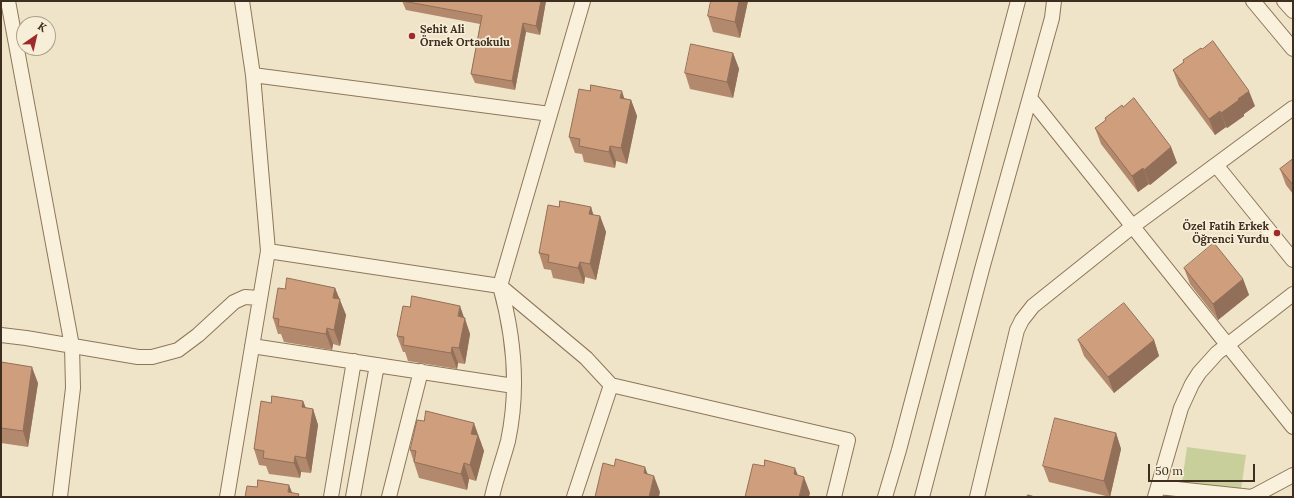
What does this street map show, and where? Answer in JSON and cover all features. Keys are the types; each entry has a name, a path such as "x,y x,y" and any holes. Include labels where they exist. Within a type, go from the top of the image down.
{"street":[{"path":"8,1 72,346 73,388 60,497"},
{"path":"227,497 268,251 253,75 242,1"},
{"path":"492,497 508,440 512,416 514,386 511,335 506,307 500,286 583,1"},
{"path":"885,497 899,450 1018,1"},
{"path":"922,497 982,269 1052,18 1054,1"},
{"path":"1052,18 1063,1"},
{"path":"1253,1 1293,48"},
{"path":"1284,1 1293,11"},
{"path":"253,75 550,114"},
{"path":"1030,98 1293,427"},
{"path":"977,497 1017,330 1022,320 1033,306 1133,226 1293,108"},
{"path":"1216,165 1293,260"},
{"path":"268,251 500,286 586,358 611,385 848,440 834,497"},
{"path":"1293,294 1227,345 1207,362 1199,373 1186,396 1157,492 1252,497 1293,475"},
{"path":"1,335 152,358 178,350 198,335 234,302 245,297 259,298"},
{"path":"252,346 514,386"},
{"path":"331,497 354,361"},
{"path":"354,497 377,365"},
{"path":"389,497 421,371"},
{"path":"574,497 611,385"}],"green space":[{"path":"1187,447 1246,455 1240,497 1181,489"}],"building":[{"path":"403,1 541,1 536,26 523,23 512,81 471,74 482,16"},
{"path":"711,1 739,1 735,22 708,16"},
{"path":"1213,41 1249,91 1221,113 1220,111 1209,119 1173,70 1184,62 1183,60"},
{"path":"691,44 733,53 727,82 685,73"},
{"path":"591,85 622,91 620,98 631,100 621,148 610,146 609,152 579,146 580,139 569,137 579,89 590,91"},
{"path":"1134,98 1171,147 1144,170 1143,168 1132,176 1095,128 1106,120 1105,118"},
{"path":"1293,159 1293,185 1280,169"},
{"path":"560,201 591,207 589,214 600,216 590,264 580,262 578,268 548,262 549,255 539,253 548,205 559,207"},
{"path":"1214,243 1243,279 1213,304 1184,268"},
{"path":"287,278 335,288 333,298 340,299 334,330 327,328 326,334 278,326 279,319 273,318 278,288 285,289"},
{"path":"412,296 460,306 458,316 465,318 459,348 452,347 451,353 403,345 404,337 397,336 403,306 410,307"},
{"path":"1124,303 1154,340 1108,377 1078,340"},
{"path":"1,362 32,367 23,431 1,428"},
{"path":"272,396 303,401 302,407 313,409 306,458 295,456 294,463 263,458 264,451 254,449 261,401 271,403"},
{"path":"426,411 474,423 471,434 478,435 470,465 464,463 461,474 414,462 416,451 410,450 417,420 424,421"},
{"path":"1055,418 1116,433 1104,481 1043,466"},
{"path":"616,459 645,467 644,473 654,476 649,497 595,497 603,463 614,466"},
{"path":"765,460 795,468 794,474 804,477 799,497 745,497 753,464 764,466"},
{"path":"258,480 289,485 288,492 299,494 298,497 245,497 247,486 257,487"}],"place":[{"name":"Şehit Ali Örnek Ortaokulu","path":"412,36"},
{"name":"Özel Fatih Erkek Öğrenci Yurdu","path":"1277,233"}]}
